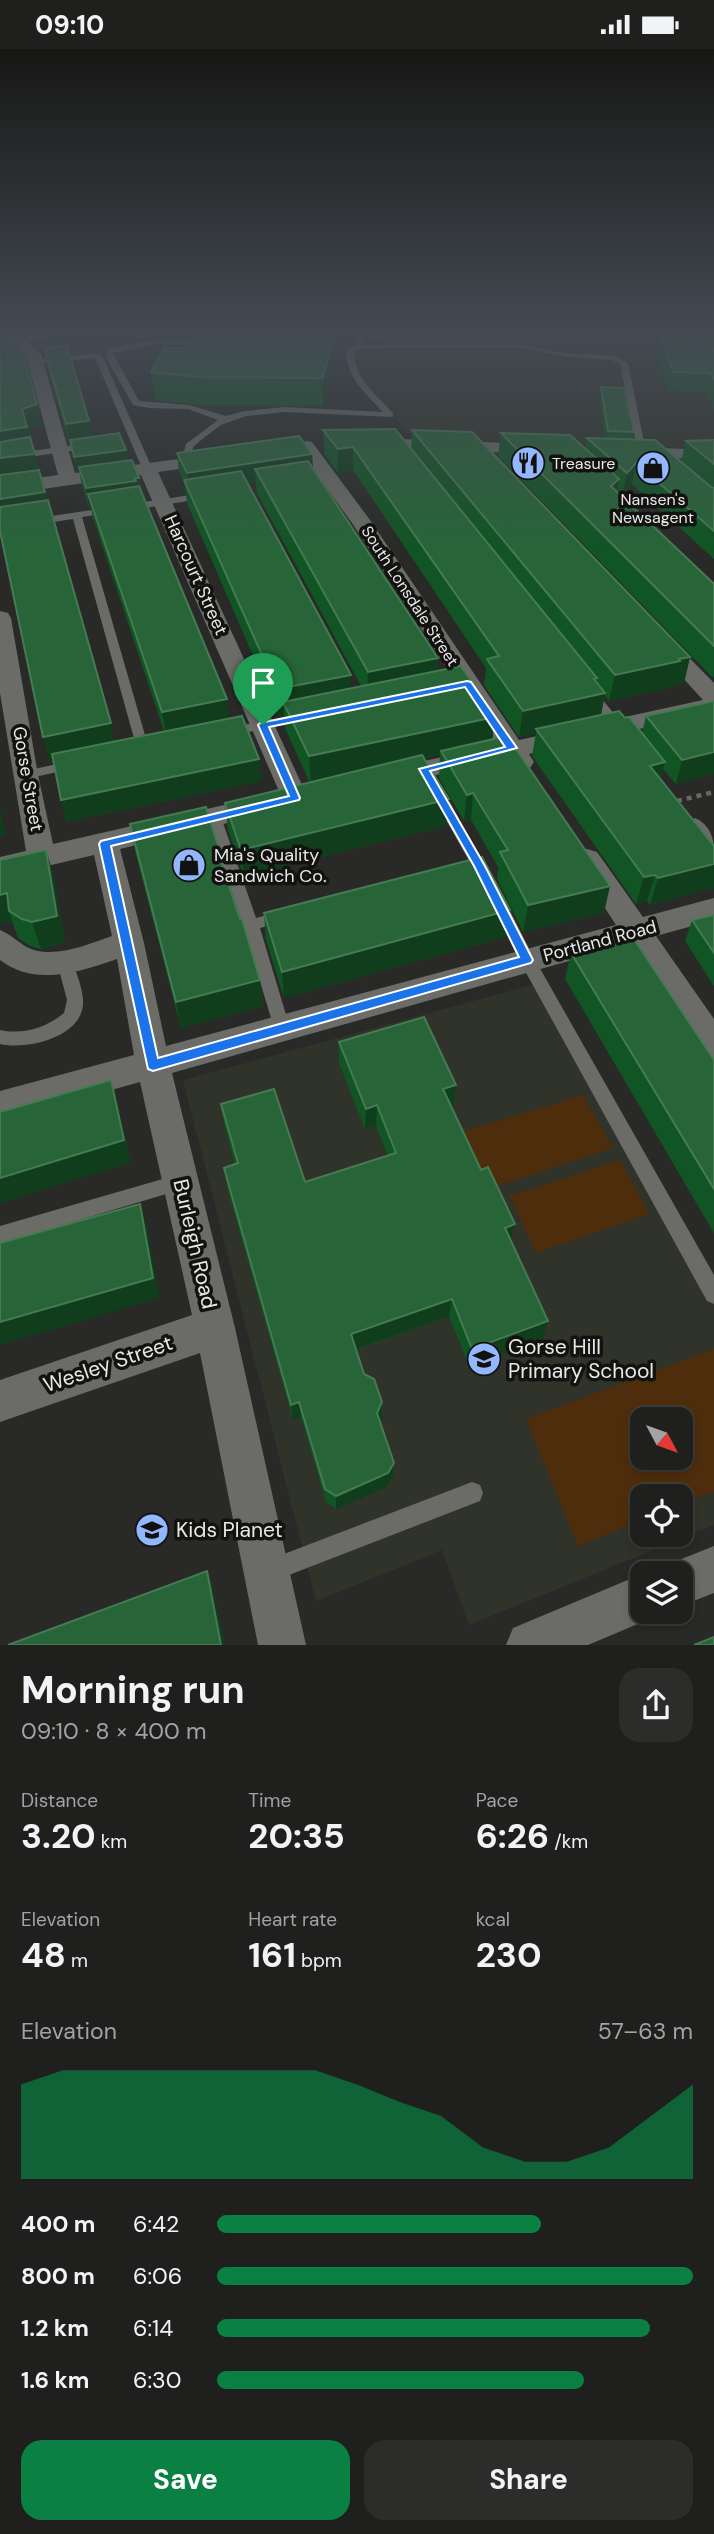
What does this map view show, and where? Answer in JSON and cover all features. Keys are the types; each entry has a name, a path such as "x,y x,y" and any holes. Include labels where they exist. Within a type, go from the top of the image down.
{"street":[{"path":"46,404 68,480"},
{"path":"348,443 399,449 554,449"},
{"name":"South Lonsdale Street","path":"309,446 323,477 461,685 532,779"},
{"path":"476,447 494,466"},
{"path":"617,451 714,455"},
{"path":"648,452 682,476"},
{"path":"0,489 226,457"},
{"name":"Harcourt Street","path":"148,468 295,798"},
{"name":"Gorse Street","path":"0,618 5,677 42,857"},
{"path":"648,627 714,697"},
{"path":"372,781 511,748 621,731 714,705"},
{"path":"0,867 321,792"},
{"path":"571,835 714,1046"},
{"name":"Burleigh Road","path":"105,844 129,943 153,1065 215,1328 282,1645"},
{"name":"Portland Road","path":"0,1106 714,909"},
{"path":"0,942 22,961 36,964 65,962 129,943"},
{"name":"Wesley Street","path":"0,1401 215,1328"},
{"path":"693,1578 714,1569"},
{"path":"530,1645 630,1603"}],"lane":[{"path":"118,404 148,468"},
{"path":"142,404 189,407 225,419"},
{"path":"186,463 189,446 225,419 236,415 278,411 390,415 381,404"},
{"path":"635,404 648,452"},
{"path":"119,442 132,439"},
{"path":"1,455 105,444"},
{"path":"0,527 212,495"},
{"path":"77,516 143,749"},
{"path":"583,683 621,731"},
{"path":"210,736 313,715"},
{"path":"25,775 90,761"},
{"path":"424,769 473,867 714,1294"},
{"path":"677,801 714,846"},
{"path":"214,817 282,1028"},
{"path":"251,925 292,915"},
{"path":"0,1037 15,1040 42,1034 68,1020 74,1011 74,1002 65,962"},
{"path":"0,1235 181,1182"},
{"path":"266,1571 472,1493"}],"path":[{"path":"677,801 714,792"}],"shaded area":[{"path":"384,404 714,404 714,449 413,438"},
{"name":"Gorse Hill Primary School","path":"536,984 714,1299 714,1525 693,1534 693,1484 630,1484 630,1547 660,1547 469,1625 442,1550 316,1601 183,1080"},
{"path":"583,1095 613,1148 488,1189 462,1132"},
{"path":"620,1160 649,1214 536,1253 510,1196"},
{"path":"714,1349 714,1491 693,1500 693,1484 630,1484 630,1525 578,1546 526,1419"}],"building":[{"path":"0,404 36,404 22,409 27,427 0,431"},
{"path":"60,404 84,404 89,421 66,424"},
{"path":"604,404 628,404 634,432 608,431"},
{"path":"395,429 597,678 594,679 605,693 523,711 487,659 499,656 353,447 338,449 323,430"},
{"path":"412,430 472,432 690,657 615,675"},
{"path":"119,433 126,450 74,457 70,440"},
{"path":"501,433 570,435 619,479 611,486 714,584 714,646"},
{"path":"299,436 312,454 187,473 177,453"},
{"path":"30,437 35,454 0,458 0,442"},
{"path":"587,438 655,440 714,488 714,531 636,463 627,473"},
{"path":"714,440 714,464 686,441"},
{"path":"132,460 139,478 135,478 136,481 86,488 79,467"},
{"path":"308,461 438,658 368,672 255,469"},
{"path":"39,470 45,492 0,499 0,475"},
{"path":"241,471 351,675 277,689 184,480"},
{"path":"139,486 227,699 162,712 88,494"},
{"path":"48,500 111,723 43,737 0,531 0,507"},
{"path":"461,666 495,717 309,756 283,702"},
{"path":"714,701 714,752 682,760 646,716"},
{"path":"619,711 625,718 629,717 665,762 650,766 714,846 714,864 658,878 655,875 644,877 536,729"},
{"path":"242,716 259,759 61,800 52,754"},
{"path":"507,736 610,886 528,905 500,852 508,850 473,793 467,795 441,751"},
{"path":"422,755 449,799 241,850 225,803"},
{"path":"206,807 260,980 176,1002 130,824"},
{"path":"46,850 57,916 32,922 9,911 7,893 0,895 0,860"},
{"path":"482,857 510,910 282,972 264,913"},
{"path":"714,915 714,953 692,920"},
{"path":"632,936 714,1060 714,1189 571,953"},
{"path":"424,1017 456,1085 443,1089 481,1170 488,1167 515,1224 505,1228 548,1321 472,1349 452,1299 351,1334 364,1374 374,1379 382,1402 377,1413 394,1463 388,1473 336,1496 325,1489 299,1402 291,1405 224,1168 238,1163 221,1104 274,1089 305,1182 396,1153 377,1105 366,1109 339,1042"},
{"path":"111,1080 124,1140 0,1178 0,1112"},
{"path":"140,1204 153,1278 0,1322 0,1243"},
{"path":"207,1571 221,1645 8,1645"},
{"path":"714,1637 714,1645 694,1645"}],"place":[{"name":"Treasure","path":"528,463"},
{"name":"Nansen's Newsagent","path":"653,468"},
{"name":"Mia's Quality Sandwich Co.","path":"189,865"},
{"name":"Gorse Hill Primary School","path":"484,1359"},
{"name":"Kids Planet","path":"152,1530"}],"route":[{"path":"467,684 511,748 424,769 480,866 527,960 153,1065 129,943 105,844 295,798 263,725 467,684"}]}
